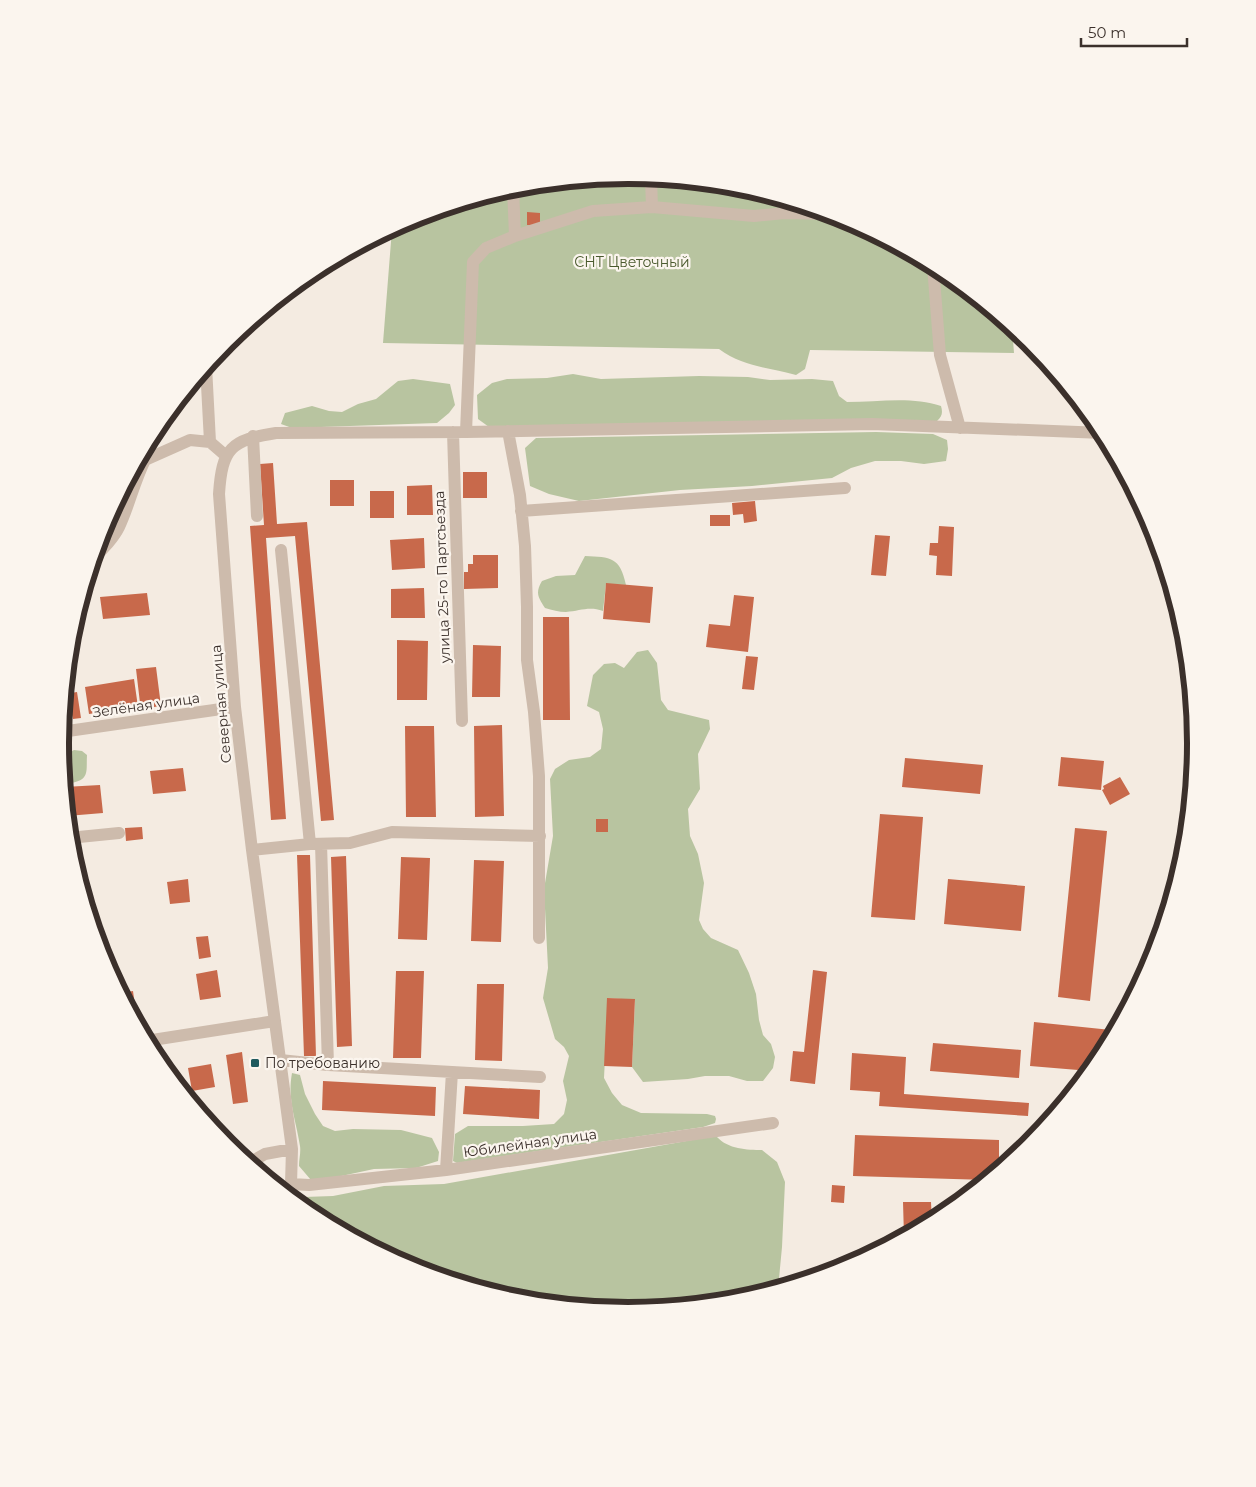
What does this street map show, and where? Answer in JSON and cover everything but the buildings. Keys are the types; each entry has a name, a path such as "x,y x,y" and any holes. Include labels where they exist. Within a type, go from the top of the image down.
{"street":[{"path":"651,185 652,207"},
{"path":"514,196 515,236"},
{"path":"466,432 473,262 486,248 515,236 593,211 652,207 754,216 790,208"},
{"path":"934,276 940,355 960,428"},
{"path":"207,377 210,442"},
{"path":"148,458 190,440 210,442 226,455 238,443 253,436 276,433 466,432 872,424 1093,433"},
{"path":"508,431 520,495 527,607 526,660 534,712 538,766 540,836 539,938"},
{"name":"улица 25-го Партсъезда","path":"453,432 462,721"},
{"path":"253,436 257,516"},
{"name":"Северная улица","path":"226,455 220,474 219,494 235,707 292,1149 289,1188"},
{"path":"105,546 119,527 137,477"},
{"path":"521,511 845,488"},
{"path":"281,550 315,844 328,1065"},
{"name":"Зелёная улица","path":"69,731 235,707"},
{"path":"252,850 350,843 392,832 540,836"},
{"path":"77,837 119,833"},
{"path":"154,1040 274,1021"},
{"path":"280,1060 328,1065 540,1077"},
{"path":"446,1170 452,1072"},
{"name":"Юбилейная улица","path":"291,1189 309,1185 446,1170 773,1123"},
{"path":"254,1160 265,1154 292,1149"}],"green space":[{"name":"СНТ Цветочный","path":"628,184 665,185 737,195 773,203 842,227 908,259 968,300 1013,338 1014,353 810,350 805,369 796,375 737,360 719,349 383,343 391,237 448,214 483,203 555,189 591,185"},
{"path":"573,374 601,379 699,376 833,381 839,396 847,402 918,401 941,406 942,413 937,421 489,427 478,419 477,395 492,383 507,379 547,378"},
{"path":"413,379 450,384 455,405 437,423 292,428 281,424 285,413 312,406 329,411 342,412 358,404 376,399 398,381"},
{"path":"876,432 933,434 947,440 946,461 924,464 901,461 875,461 851,468 832,478 752,486 680,490 579,501 549,494 530,486 525,448 536,438"},
{"path":"585,556 613,560 621,569 626,585 606,584 603,611 589,609 563,612 545,608 538,595 542,581 556,576 575,575"},
{"path":"648,650 657,663 661,700 668,710 709,720 710,729 698,754 700,789 688,809 690,836 698,854 704,883 699,920 703,929 711,938 738,950 756,994 763,1035 771,1044 775,1057 773,1068 763,1081 747,1081 729,1076 705,1076 643,1082 632,1067 635,1000 608,998 604,1078 612,1093 622,1105 641,1113 707,1114 715,1116 715,1123 703,1127 457,1163 453,1161 455,1134 468,1126 554,1124 564,1114 567,1100 563,1081 569,1056 564,1047 555,1039 543,998 548,968 544,889 553,836 550,779 555,769 569,760 590,757 601,749 603,729 599,712 587,706 593,675 604,664 615,663 624,668 637,652"},
{"path":"74,750 82,751 87,755 86,774 82,779 72,783 70,780 69,753"},
{"path":"292,1073 300,1075 305,1094 323,1126 335,1131 353,1129 401,1130 432,1138 439,1152 438,1161 416,1168 374,1169 332,1178 311,1180 299,1166 300,1146 291,1092"},
{"path":"709,1137 717,1137 721,1141 738,1148 762,1150 777,1162 785,1182 779,1282 737,1292 665,1302 591,1302 519,1292 483,1284 414,1260 348,1228 303,1198 333,1196 384,1186 444,1184"}],"place":[{"name":"По требованию","path":"255,1063"}]}
